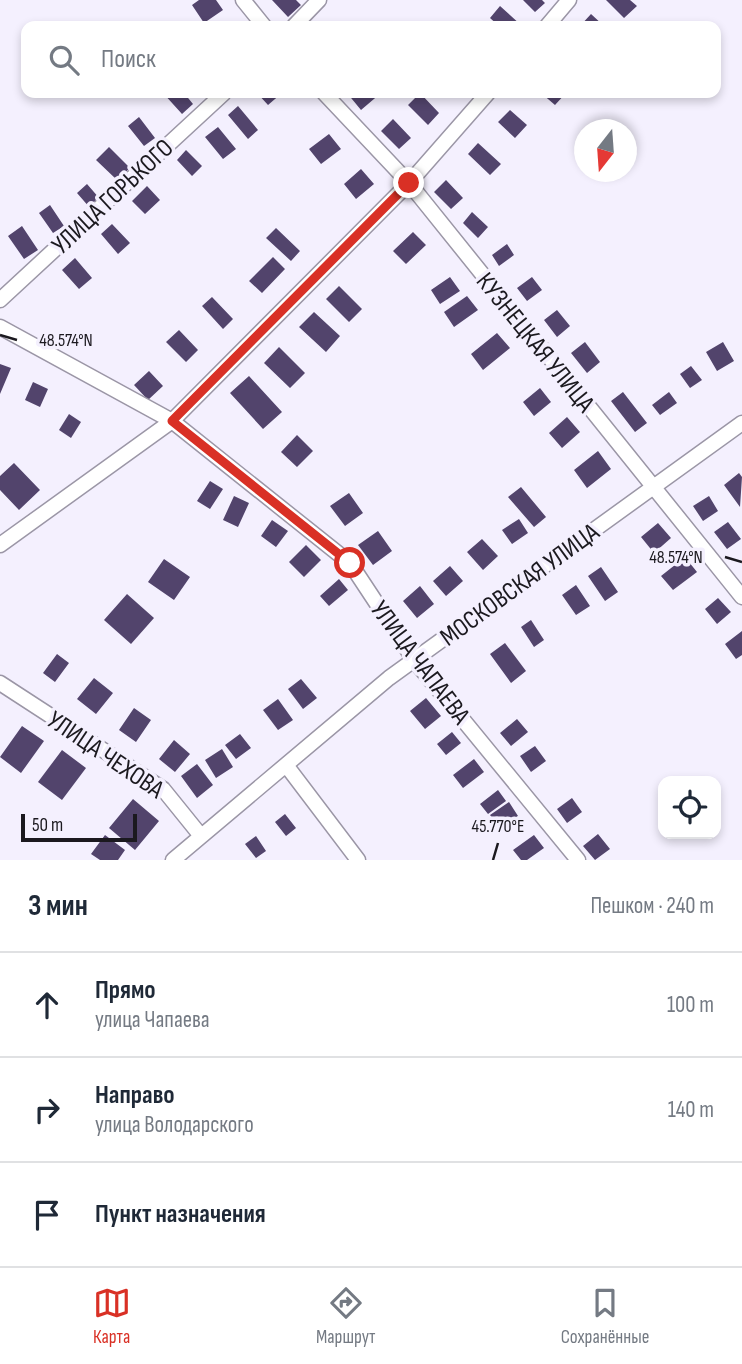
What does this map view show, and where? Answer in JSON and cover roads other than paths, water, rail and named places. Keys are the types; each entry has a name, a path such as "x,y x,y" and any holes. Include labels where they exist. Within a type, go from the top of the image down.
{"street":[{"path":"243,0 260,21"},
{"path":"299,21 319,0"},
{"path":"551,21 569,0"},
{"name":"УЛИЦА ГОРЬКОГО","path":"0,300 219,98"},
{"name":"КУЗНЕЦКАЯ УЛИЦА","path":"329,98 409,183 742,597"},
{"path":"0,545 172,421 409,183 484,98"},
{"name":"УЛИЦА ЧАПАЕВА","path":"0,327 172,421 350,563 414,660 578,860"},
{"name":"МОСКОВСКАЯ УЛИЦА","path":"173,860 414,660 742,423"},
{"name":"УЛИЦА ЧЕХОВА","path":"0,682 163,789 201,836"},
{"path":"286,765 358,860"}]}
